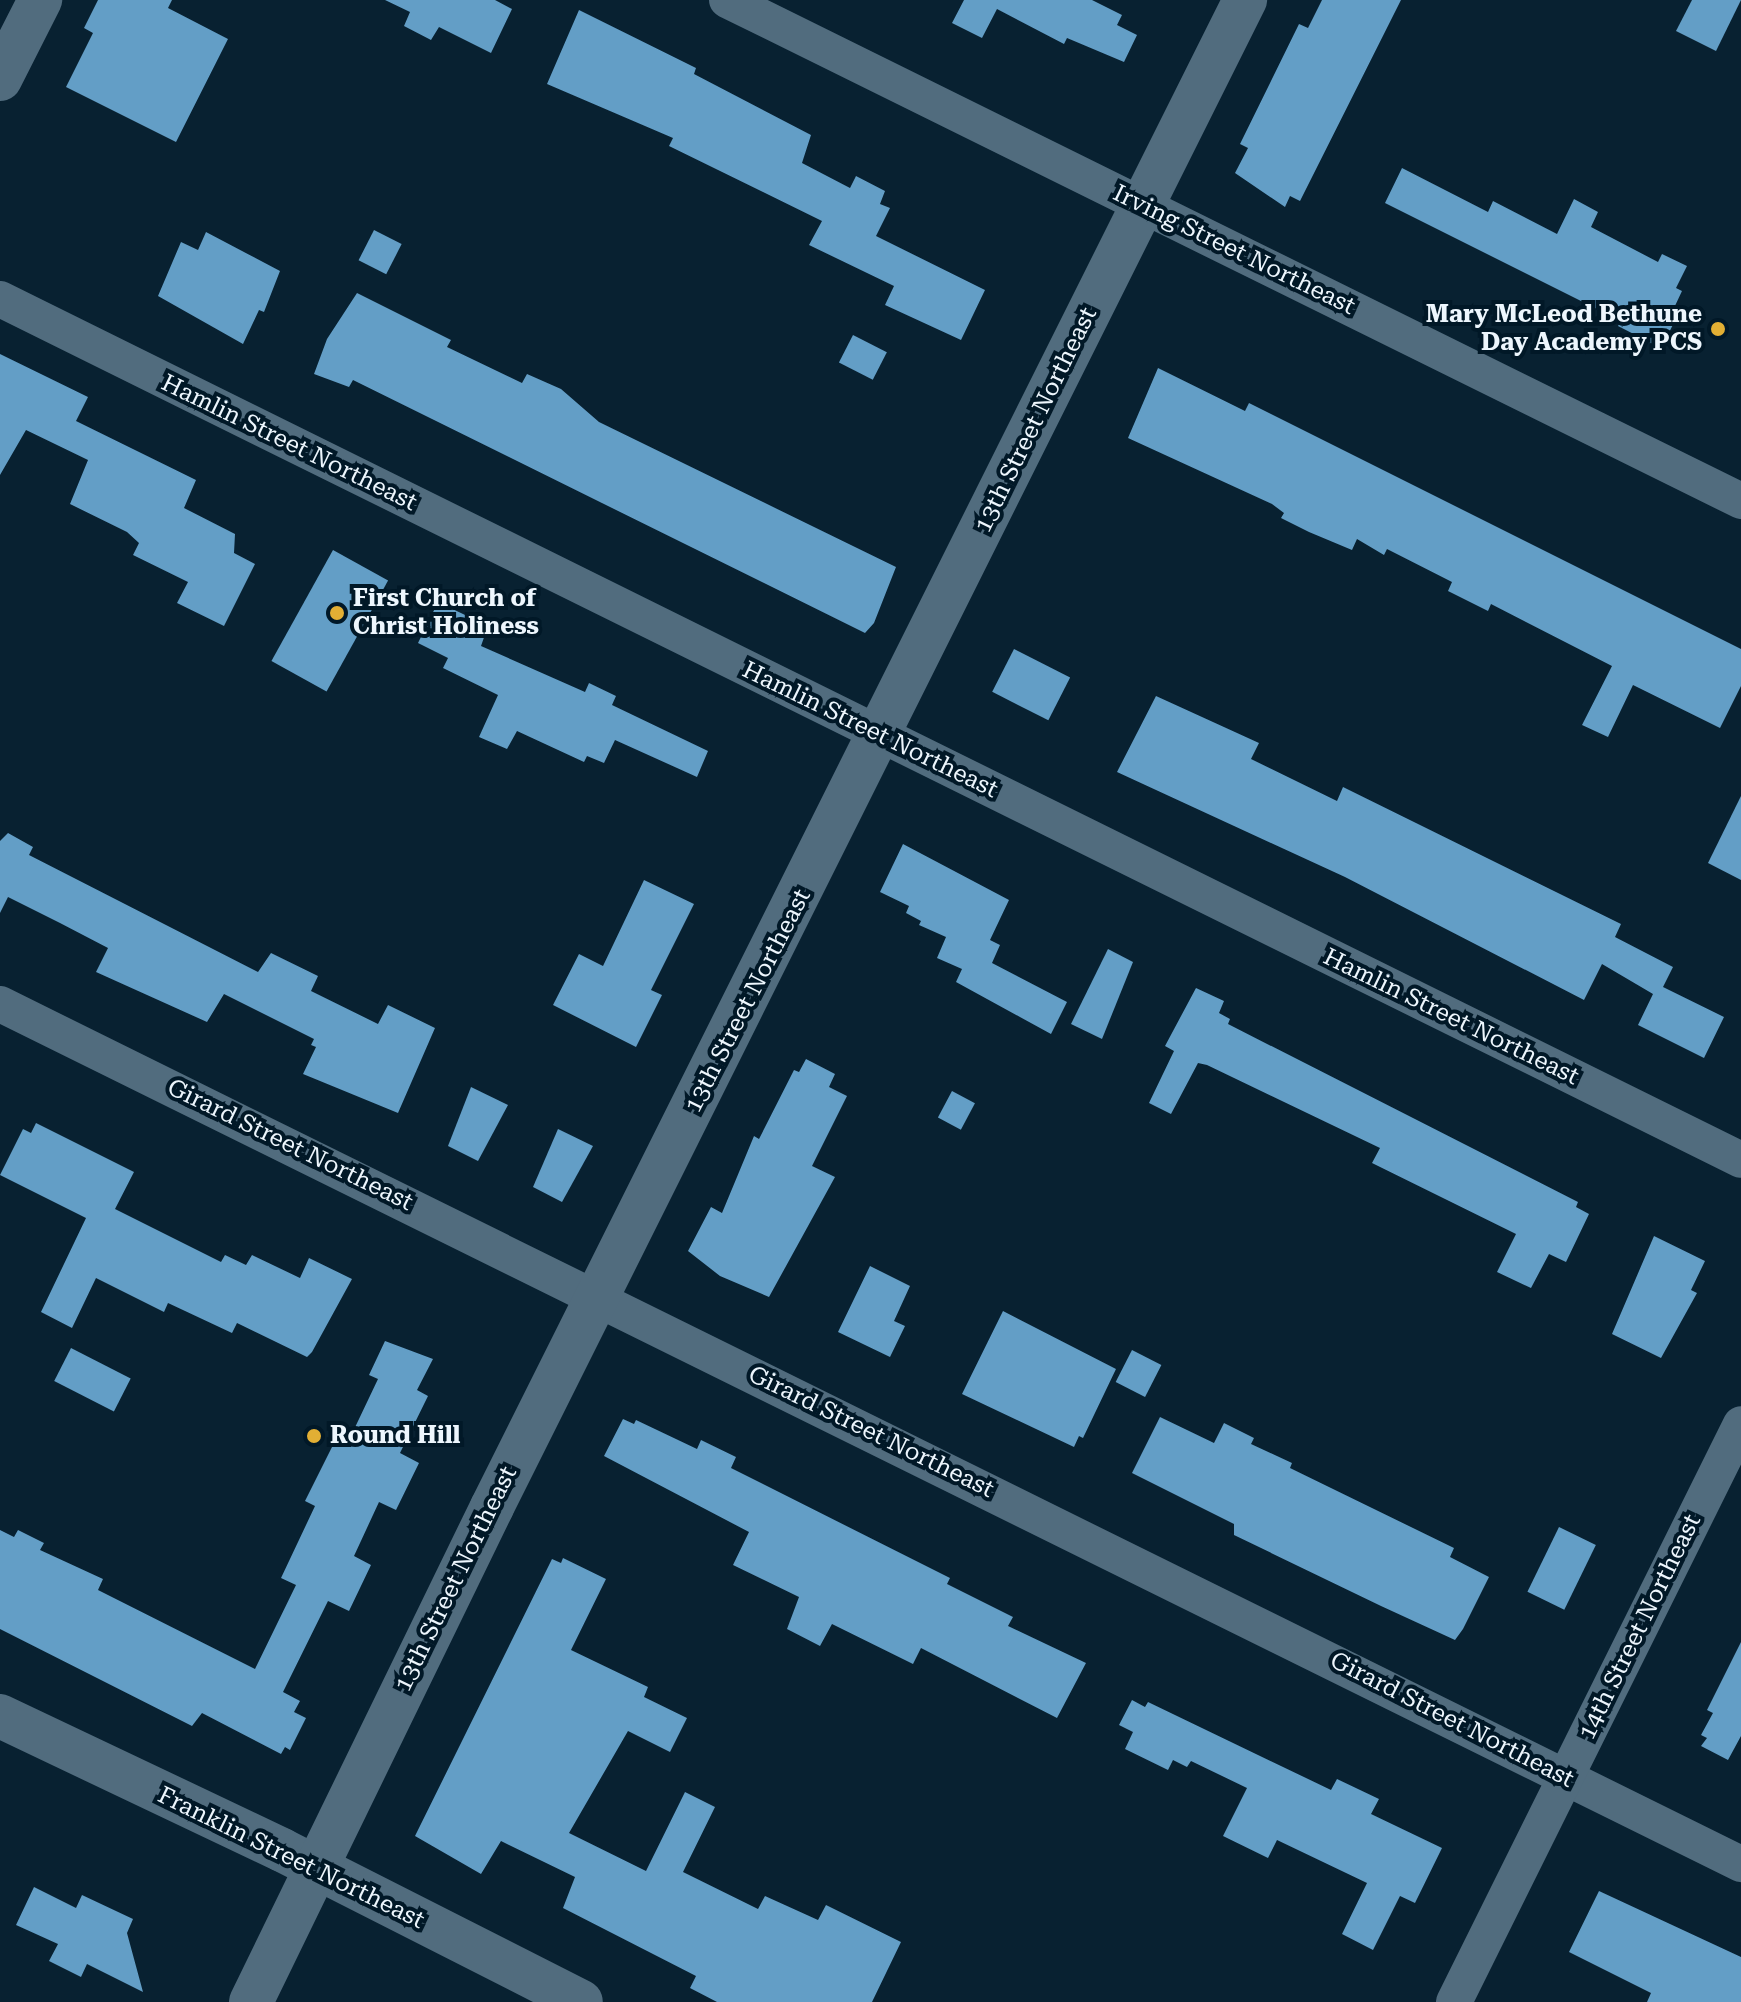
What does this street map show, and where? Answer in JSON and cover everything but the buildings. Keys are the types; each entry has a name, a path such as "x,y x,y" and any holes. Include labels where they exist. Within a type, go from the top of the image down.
{"street":[{"path":"0,79 40,0"},
{"name":"Irving Street Northeast","path":"727,0 1741,501"},
{"name":"13th Street Northeast","path":"251,2002 598,1297 1245,0"},
{"name":"Hamlin Street Northeast","path":"0,299 1741,1160"},
{"name":"Girard Street Northeast","path":"0,1004 1741,1864"},
{"name":"14th Street Northeast","path":"1454,2002 1741,1424"},
{"name":"Franklin Street Northeast","path":"0,1716 581,2002"}],"place":[{"name":"Mary McLeod Bethune Day Academy PCS","path":"1718,329"},
{"name":"First Church of Christ Holiness","path":"337,613"},
{"name":"Round Hill","path":"314,1436"}]}
